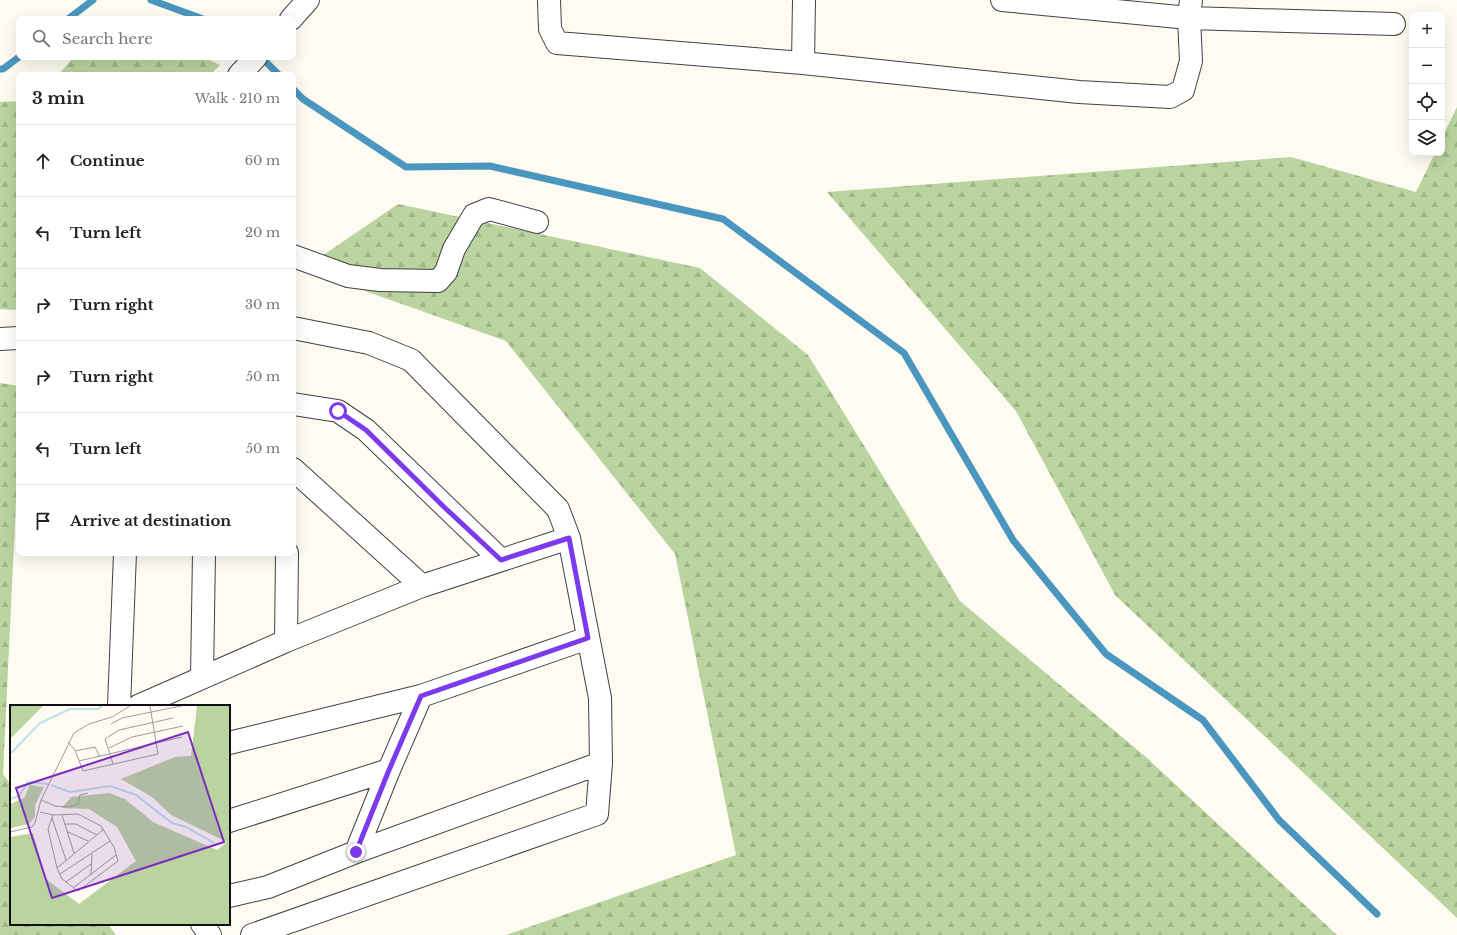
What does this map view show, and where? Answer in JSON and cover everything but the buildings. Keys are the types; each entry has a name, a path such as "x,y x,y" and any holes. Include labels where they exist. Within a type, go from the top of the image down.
{"street":[{"path":"294,16 308,0"},
{"path":"549,0 550,29 557,43 803,63 1079,92 1170,97 1182,90 1191,61 1190,9"},
{"path":"803,63 804,0"},
{"path":"1002,0 1190,9 1394,24"},
{"path":"296,257 348,276 380,280 438,281 446,272 454,249 474,215 489,209 537,222"},
{"path":"252,935 597,814 601,763 600,698 569,538 558,509 411,360 369,343 296,329"},
{"path":"0,339 16,338"},
{"path":"296,404 338,411 366,430 444,507 501,560"},
{"path":"296,472 422,586"},
{"path":"140,705 286,640 422,586 569,538"},
{"path":"120,705 125,556"},
{"path":"202,677 204,556"},
{"path":"286,640 288,556"},
{"path":"230,743 421,696 588,638"},
{"path":"356,852 421,696"},
{"path":"230,896 268,887 356,852 601,763"},
{"path":"230,821 389,770"},
{"path":"203,925 210,935"}],"green space":[{"path":"71,60 209,60 220,65 213,72 61,72"},
{"path":"16,101 15,310 0,309 0,102"},
{"path":"1457,107 1457,918 1115,595 1016,411 827,192 1291,157 1416,192 1434,156 1445,156 1445,132"},
{"path":"398,204 700,268 808,355 960,601 1147,758 1337,935 506,935 736,855 675,554 506,341 303,269"},
{"path":"0,383 16,386 16,502 3,774 10,784 10,925 109,925 116,935 0,935"}],"waterway":[{"path":"72,16 93,0"},
{"path":"151,0 195,16"},
{"path":"0,69 3,69 16,59"},
{"path":"264,60 276,72"},
{"path":"296,92 303,99 406,167 490,166 723,219 904,353 1013,540 1106,654 1203,720 1279,820 1377,914"}],"route":[{"path":"338,411 366,430 444,507 501,560 569,538 588,638 421,696 356,852"}]}
